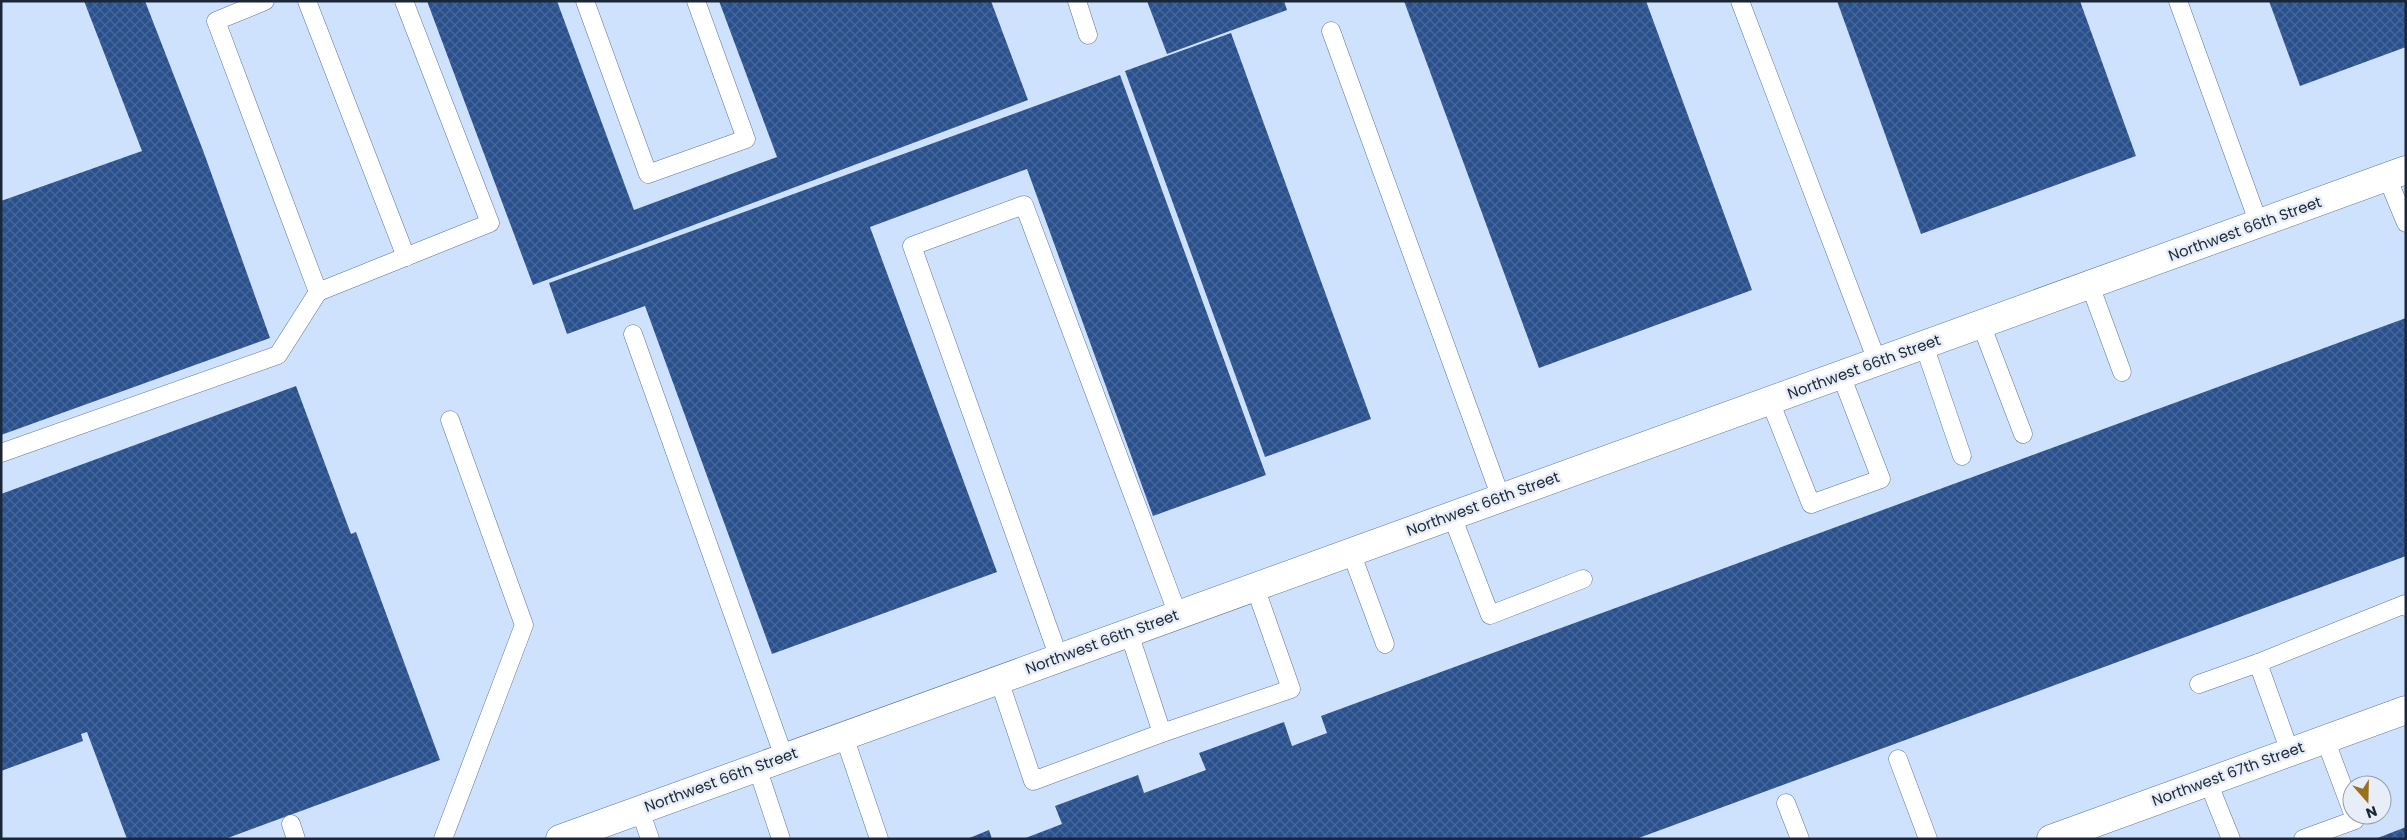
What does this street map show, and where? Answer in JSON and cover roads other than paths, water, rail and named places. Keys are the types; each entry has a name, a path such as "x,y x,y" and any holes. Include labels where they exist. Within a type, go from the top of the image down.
{"street":[{"name":"Northwest 66th Street","path":"560,839 2396,174"},
{"name":"Northwest 67th Street","path":"2051,839 2406,710"}],"lane":[{"path":"265,1 216,22 318,292"},
{"path":"307,1 406,257"},
{"path":"1,453 278,354 318,292 490,223 404,1"},
{"path":"585,1 648,174 746,138 696,1"},
{"path":"1076,1 1088,35"},
{"path":"1740,1 1877,361"},
{"path":"2178,1 2259,224"},
{"path":"1331,31 1501,498"},
{"path":"2396,174 2406,223"},
{"path":"1059,658 912,246 1014,208 1024,205 1178,615"},
{"path":"2090,284 2122,372"},
{"path":"1981,324 2022,434"},
{"path":"633,334 784,758"},
{"path":"1924,345 1962,456"},
{"path":"1770,401 1811,504 1881,479 1841,375"},
{"path":"443,839 524,625 450,420"},
{"path":"1452,516 1490,615 1582,579"},
{"path":"1351,552 1385,644"},
{"path":"999,680 1033,782 1162,733 1291,689 1255,588"},
{"path":"2199,684 2405,604 2406,607"},
{"path":"1129,633 1162,733"},
{"path":"2258,662 2290,752"},
{"path":"844,736 880,839"},
{"path":"2325,739 2342,784"},
{"path":"1898,759 1928,839"},
{"path":"757,768 781,839"},
{"path":"2208,782 2231,839"},
{"path":"1786,803 1800,839"},
{"path":"640,810 650,839"},
{"path":"2304,839 2342,825"}]}
